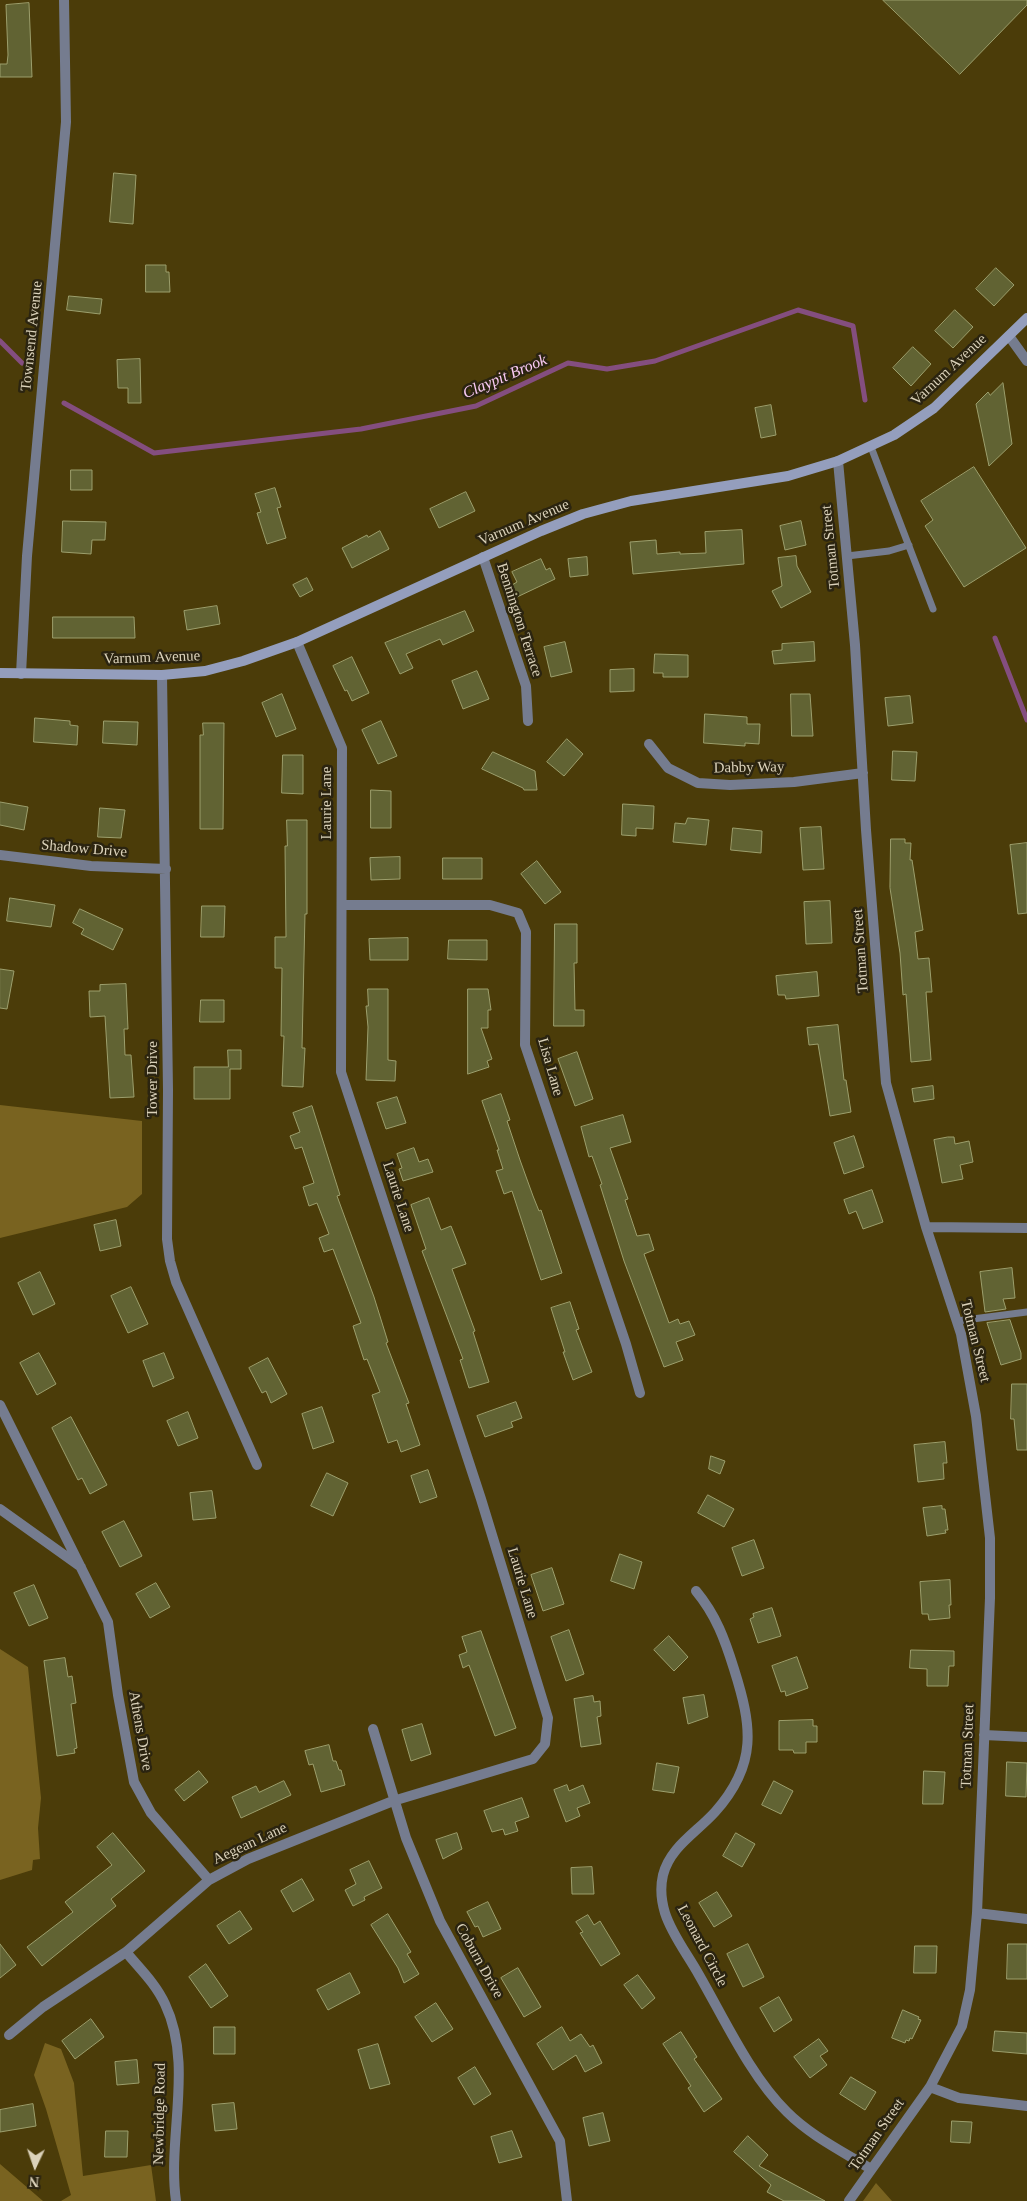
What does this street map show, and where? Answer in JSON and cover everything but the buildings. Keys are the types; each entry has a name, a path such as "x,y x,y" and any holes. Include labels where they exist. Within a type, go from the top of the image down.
{"main road":[{"name":"Varnum Avenue","path":"0,673 162,675 205,671 242,661 297,642 583,514 631,501 788,476 838,462 901,431 934,408 1027,318"}],"street":[{"name":"Townsend Avenue","path":"21,674 27,556 66,122 64,0"},
{"path":"1009,336 1027,360"},
{"name":"Totman Street","path":"838,462 856,645 863,773 886,1083 926,1227 961,1334 976,1416 990,1538 990,1598 977,1913 970,1990 962,2026 930,2086 849,2201"},
{"name":"Bennington Terrace","path":"482,558 526,686 528,721"},
{"name":"Laurie Lane","path":"297,642 342,748 341,1072 481,1499 548,1718 545,1744 540,1750"},
{"name":"Tower Drive","path":"162,675 166,869 167,1217 170,1261 176,1282 258,1465"},
{"name":"Dabby Way","path":"649,744 668,768 698,783 730,785 794,782 863,773"},
{"name":"Shadow Drive","path":"0,855 91,866 166,869"},
{"name":"Lisa Lane","path":"342,905 490,905 518,913 526,932 525,1045 626,1344 640,1393"},
{"path":"926,1227 1027,1228"},
{"name":"Athens Drive","path":"0,1405 108,1622 118,1695 134,1782 151,1813 209,1880"},
{"name":"Athens Drive","path":"0,1509 82,1567"},
{"name":"Leonard Circle","path":"696,1591 714,1614 723,1633 745,1702 749,1733 748,1748 745,1764 733,1789 714,1813 679,1846 667,1863 661,1883 662,1903 665,1913 703,1982 769,2093 806,2129 871,2169"},
{"name":"Coburn Drive","path":"373,1729 406,1838 440,1921 560,2140 567,2201"},
{"path":"984,1735 1027,1737"},
{"name":"Aegean Lane","path":"9,2035 43,2007 126,1952 209,1880 248,1859 395,1800 533,1759 540,1750"},
{"path":"977,1913 1027,1919"},
{"name":"Newbridge Road","path":"126,1952 153,1983 165,2004 172,2024 178,2079 173,2157 176,2201"},
{"path":"930,2086 959,2098 1027,2106"}],"lane":[{"path":"871,447 933,609"},
{"path":"847,556 889,551 909,545"},
{"path":"956,1321 1027,1312"}],"shaded area":[{"path":"0,1105 142,1121 142,1194 127,1207 0,1238"},
{"path":"0,1649 28,1667 41,1798 38,1828 40,1859 33,1860 32,1870 0,1880"},
{"path":"45,2043 61,2049 74,2083 83,2176 151,2165 156,2201 61,2201 71,2195 34,2075"},
{"path":"0,2164 43,2201 0,2201"},
{"path":"876,2183 892,2201 863,2201"}],"waterway":[{"name":"Claypit Brook","path":"64,403 154,453 361,429 476,406 568,363 607,369 655,361 798,310 853,326 865,400"},
{"name":"Claypit Brook","path":"0,341 22,363"},
{"name":"Claypit Brook","path":"995,638 1027,720"}]}
